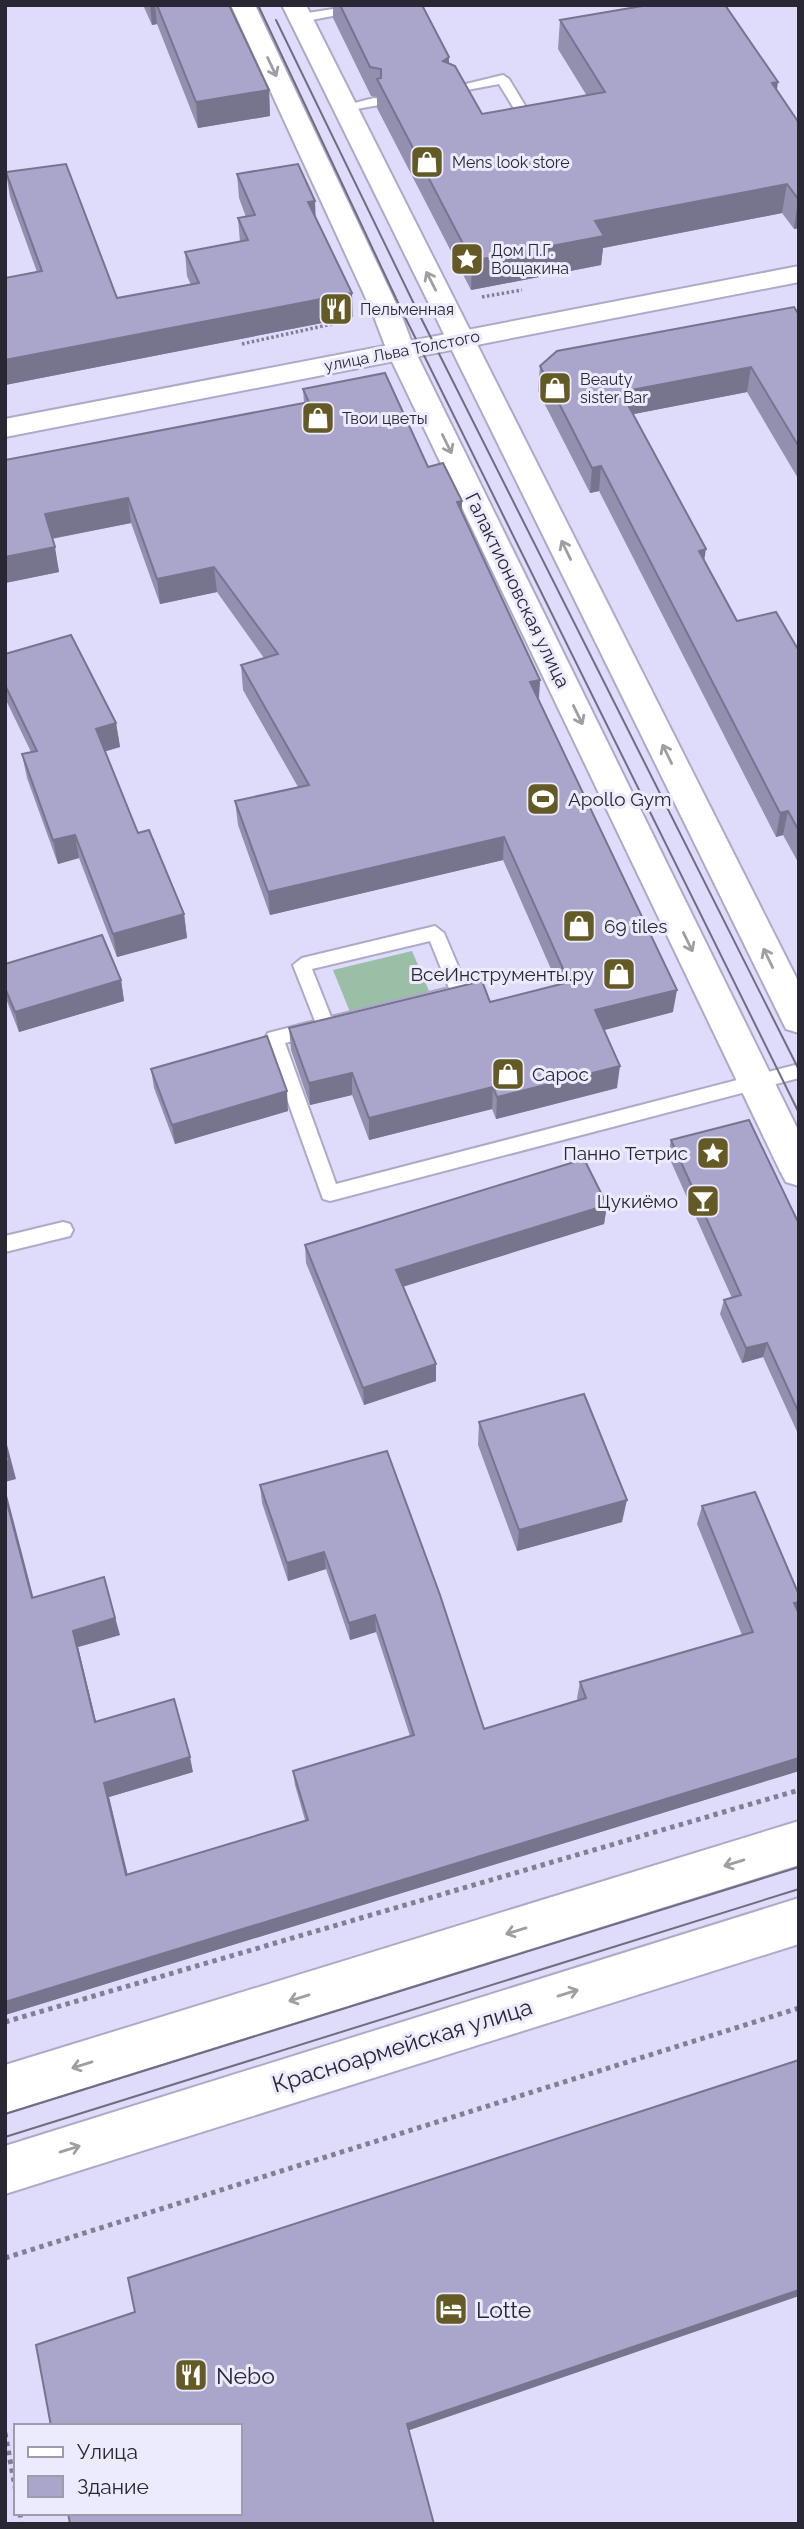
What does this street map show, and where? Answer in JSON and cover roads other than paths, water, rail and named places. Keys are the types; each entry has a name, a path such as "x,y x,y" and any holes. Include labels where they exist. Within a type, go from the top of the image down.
{"main road":[{"name":"Галактионовская улица","path":"243,5 381,301 401,351 799,1171"},
{"path":"297,12 359,105 461,339 799,1019"},
{"name":"улица Льва Толстого","path":"5,428 799,274"},
{"path":"5,2089 799,1843"},
{"name":"Красноармейская улица","path":"5,2170 799,1921"}],"lane":[{"path":"297,12 384,5"},
{"path":"451,89 503,79 526,117"},
{"path":"325,1025 302,965 435,933 460,992 274,1038 330,1194 799,1071"},
{"path":"5,1244 63,1230"}],"tram line":[{"path":"258,5 401,309 799,1113"},
{"path":"276,20 415,306 799,1070"},
{"path":"5,2114 799,1867"},
{"path":"5,2137 799,1889"}],"place":[{"name":"Mens look store","path":"427,162"},
{"name":"Дом П.Г. Вощакина","path":"467,259"},
{"name":"Пельменная","path":"336,309"},
{"name":"Beauty sister Bar","path":"555,388"},
{"name":"Твои цветы","path":"318,418"},
{"name":"Apollo Gym","path":"543,799"},
{"name":"69 tiles","path":"579,926"},
{"name":"ВсеИнструменты.ру","path":"619,974"},
{"name":"Сарос","path":"508,1074"},
{"name":"Панно Тетрис","path":"713,1153"},
{"name":"Цукиёмо","path":"703,1201"},
{"name":"Lotte","path":"451,2309"},
{"name":"Nebo","path":"191,2375"}]}
